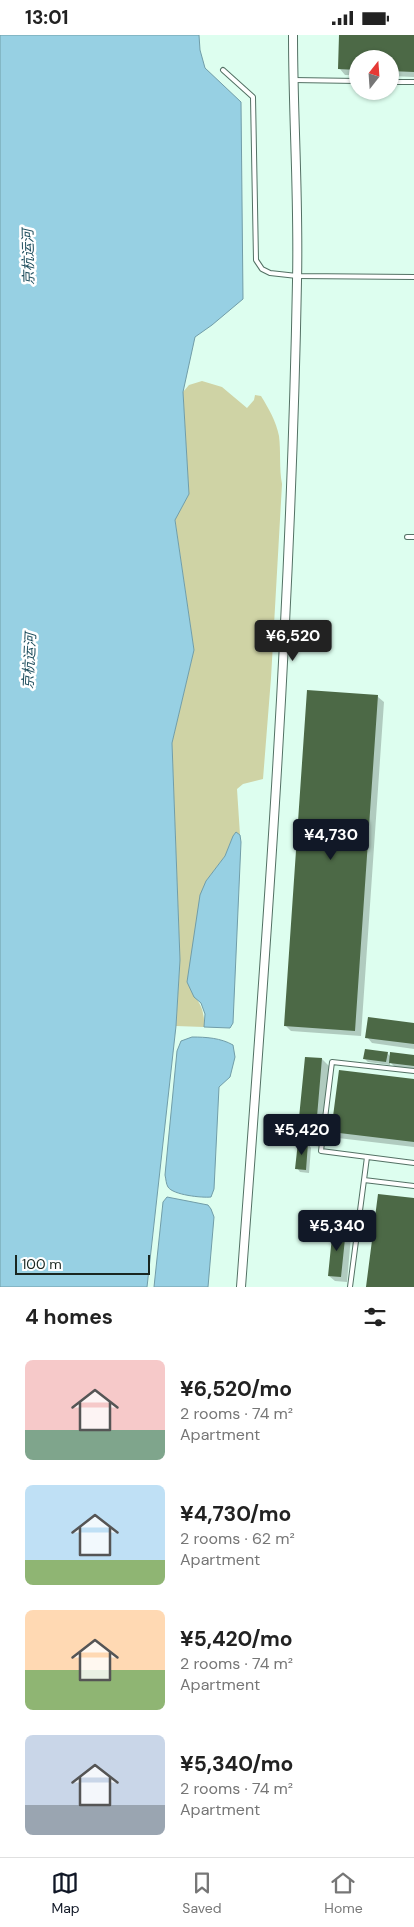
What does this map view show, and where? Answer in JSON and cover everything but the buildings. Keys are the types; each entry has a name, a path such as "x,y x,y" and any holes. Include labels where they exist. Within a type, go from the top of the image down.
{"street":[{"path":"241,1287 261,1025 291,502 297,276 293,35"}],"lane":[{"path":"223,70 253,97 256,260 262,269 266,272 297,276 414,277"},
{"path":"293,80 349,81"},
{"path":"399,82 414,82"},
{"path":"407,537 414,537"},
{"path":"414,1071 332,1062 320,1151 414,1163"},
{"path":"350,1287 367,1157"},
{"path":"364,1180 414,1186"}],"green space":[{"path":"202,381 222,387 247,408 254,400 255,395 261,396 272,415 278,431 282,484 263,779 243,784 237,789 240,835 236,833 233,836 225,856 206,881 187,982 201,1007 204,1027 176,1026 180,960 172,743 194,650 175,519 189,494 183,392 189,385"}],"water":[{"name":"京杭运河","path":"0,35 199,35 200,50 205,68 241,102 243,299 195,337 183,392 189,494 175,520 194,650 172,743 180,960 176,1026 147,1287 0,1287"},
{"path":"236,832 240,835 241,842 233,1023 230,1028 204,1027 205,1014 201,1003 194,997 187,982 200,895 206,881 225,856"},
{"path":"192,1037 213,1038 233,1045 235,1057 230,1077 219,1087 214,1189 211,1197 181,1194 171,1190 166,1183 165,1175 177,1051 181,1041"},
{"path":"167,1197 208,1205 211,1209 214,1217 208,1287 154,1287 163,1202"}]}
